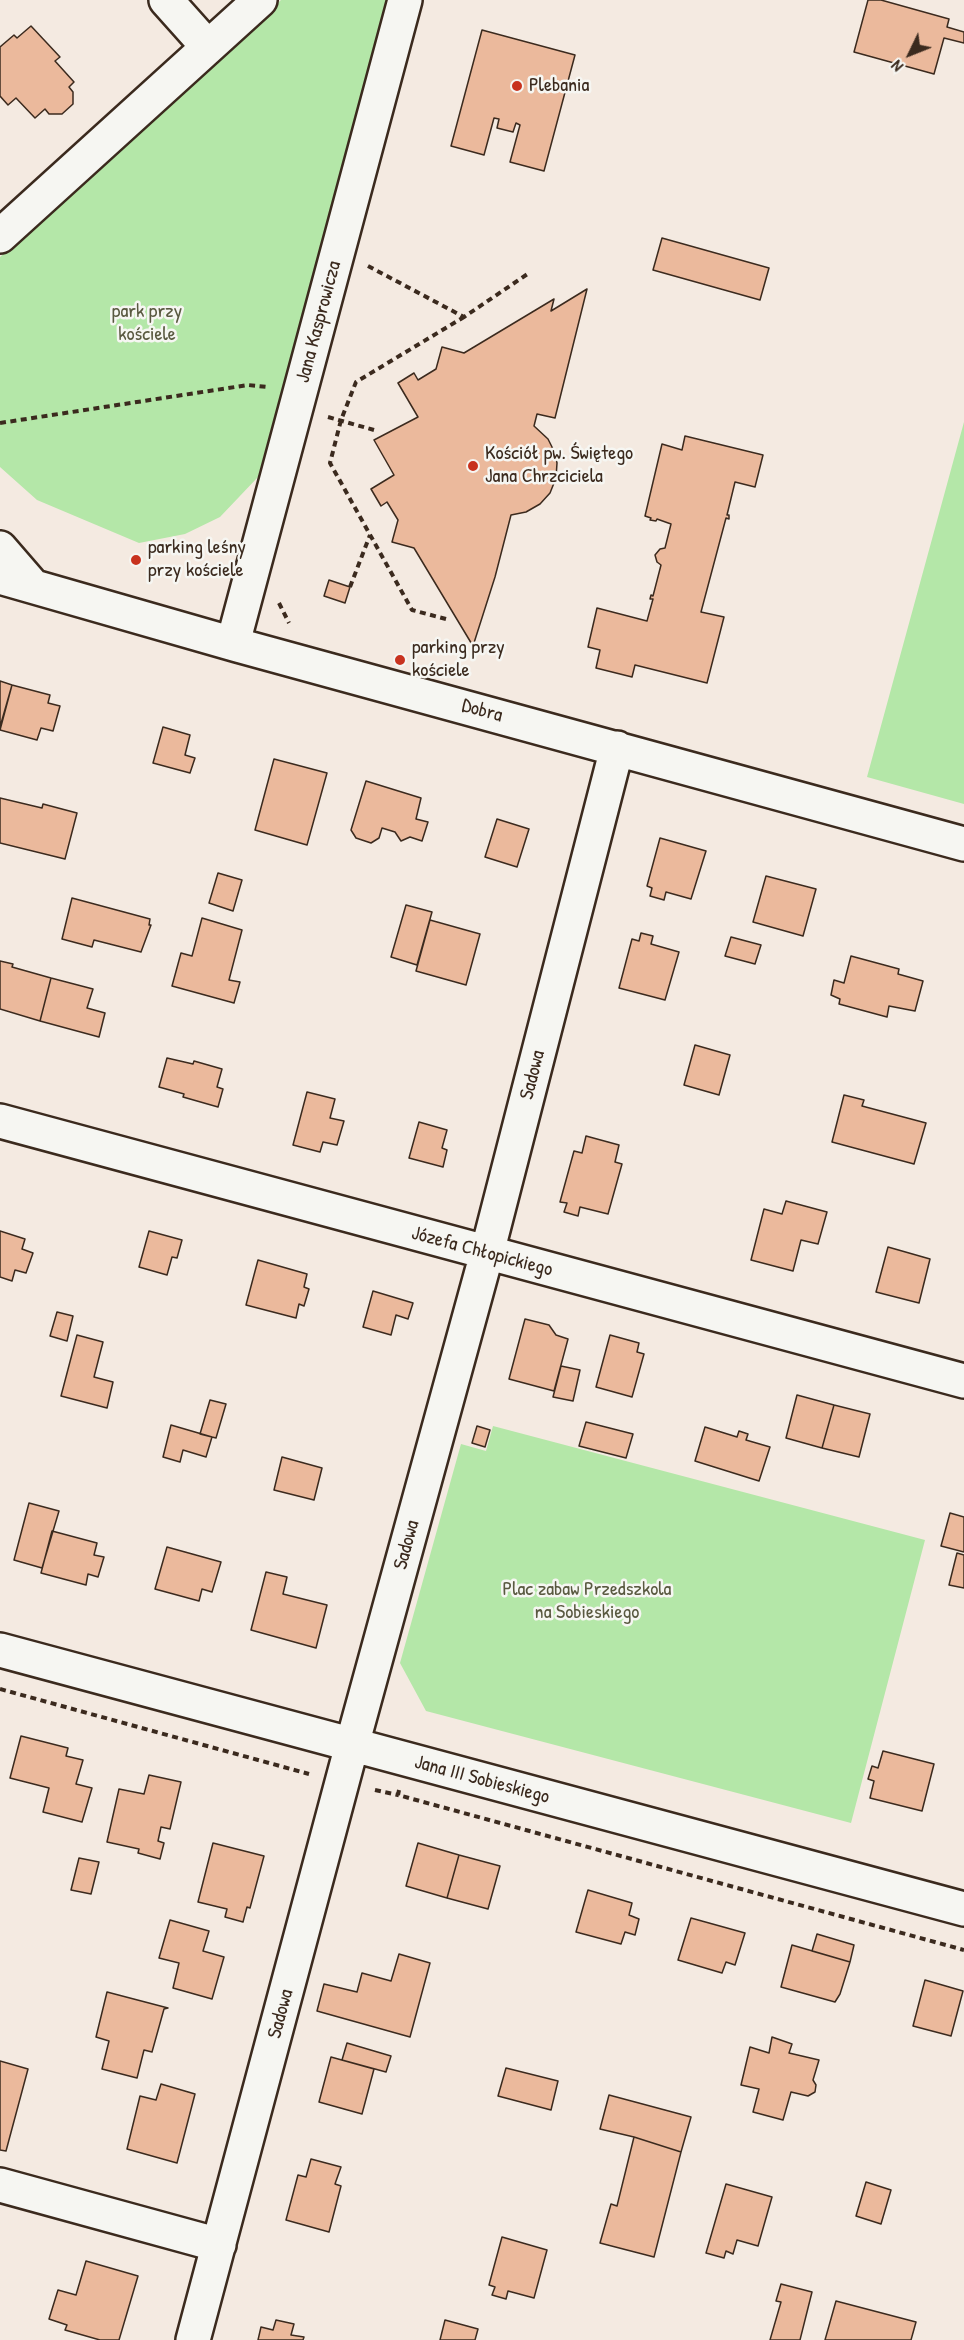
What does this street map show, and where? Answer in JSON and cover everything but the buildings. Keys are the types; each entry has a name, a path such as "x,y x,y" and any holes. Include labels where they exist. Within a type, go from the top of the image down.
{"street":[{"path":"166,0 208,47"},
{"path":"0,236 260,0"},
{"name":"Jana Kasprowicza","path":"233,644 311,404 405,0"},
{"path":"0,548 32,585"},
{"name":"Dobra","path":"0,577 233,644 964,844"},
{"name":"Sadowa","path":"193,2340 352,1745 487,1254 617,748"},
{"name":"Józefa Chłopickiego","path":"0,1120 487,1254 962,1373"},
{"name":"Jana III Sobieskiego","path":"0,1650 964,1909"},
{"path":"0,2185 219,2245"}],"path":[{"path":"362,263 464,317"},
{"path":"446,619 412,609 330,463 341,420 356,382 464,317 529,273"},
{"path":"0,423 248,385 311,404 341,420 374,430"},
{"path":"350,587 370,535"},
{"path":"0,1689 343,1783 398,1795"}],"green space":[{"name":"park przy kościele","path":"281,0 388,0 258,477 220,517 185,534 139,543 37,500 0,467 0,257"},
{"path":"964,422 964,804 867,777"},
{"name":"Plac zabaw Przedszkola na Sobieskiego","path":"493,1426 925,1540 851,1823 426,1711 400,1663 461,1444 486,1451"}],"place":[{"name":"Plebania","path":"517,86"},
{"name":"Kościół pw. Świętego Jana Chrzciciela","path":"473,466"},
{"name":"parking leśny przy kościele","path":"136,560"},
{"name":"parking przy kościele","path":"400,660"}]}
